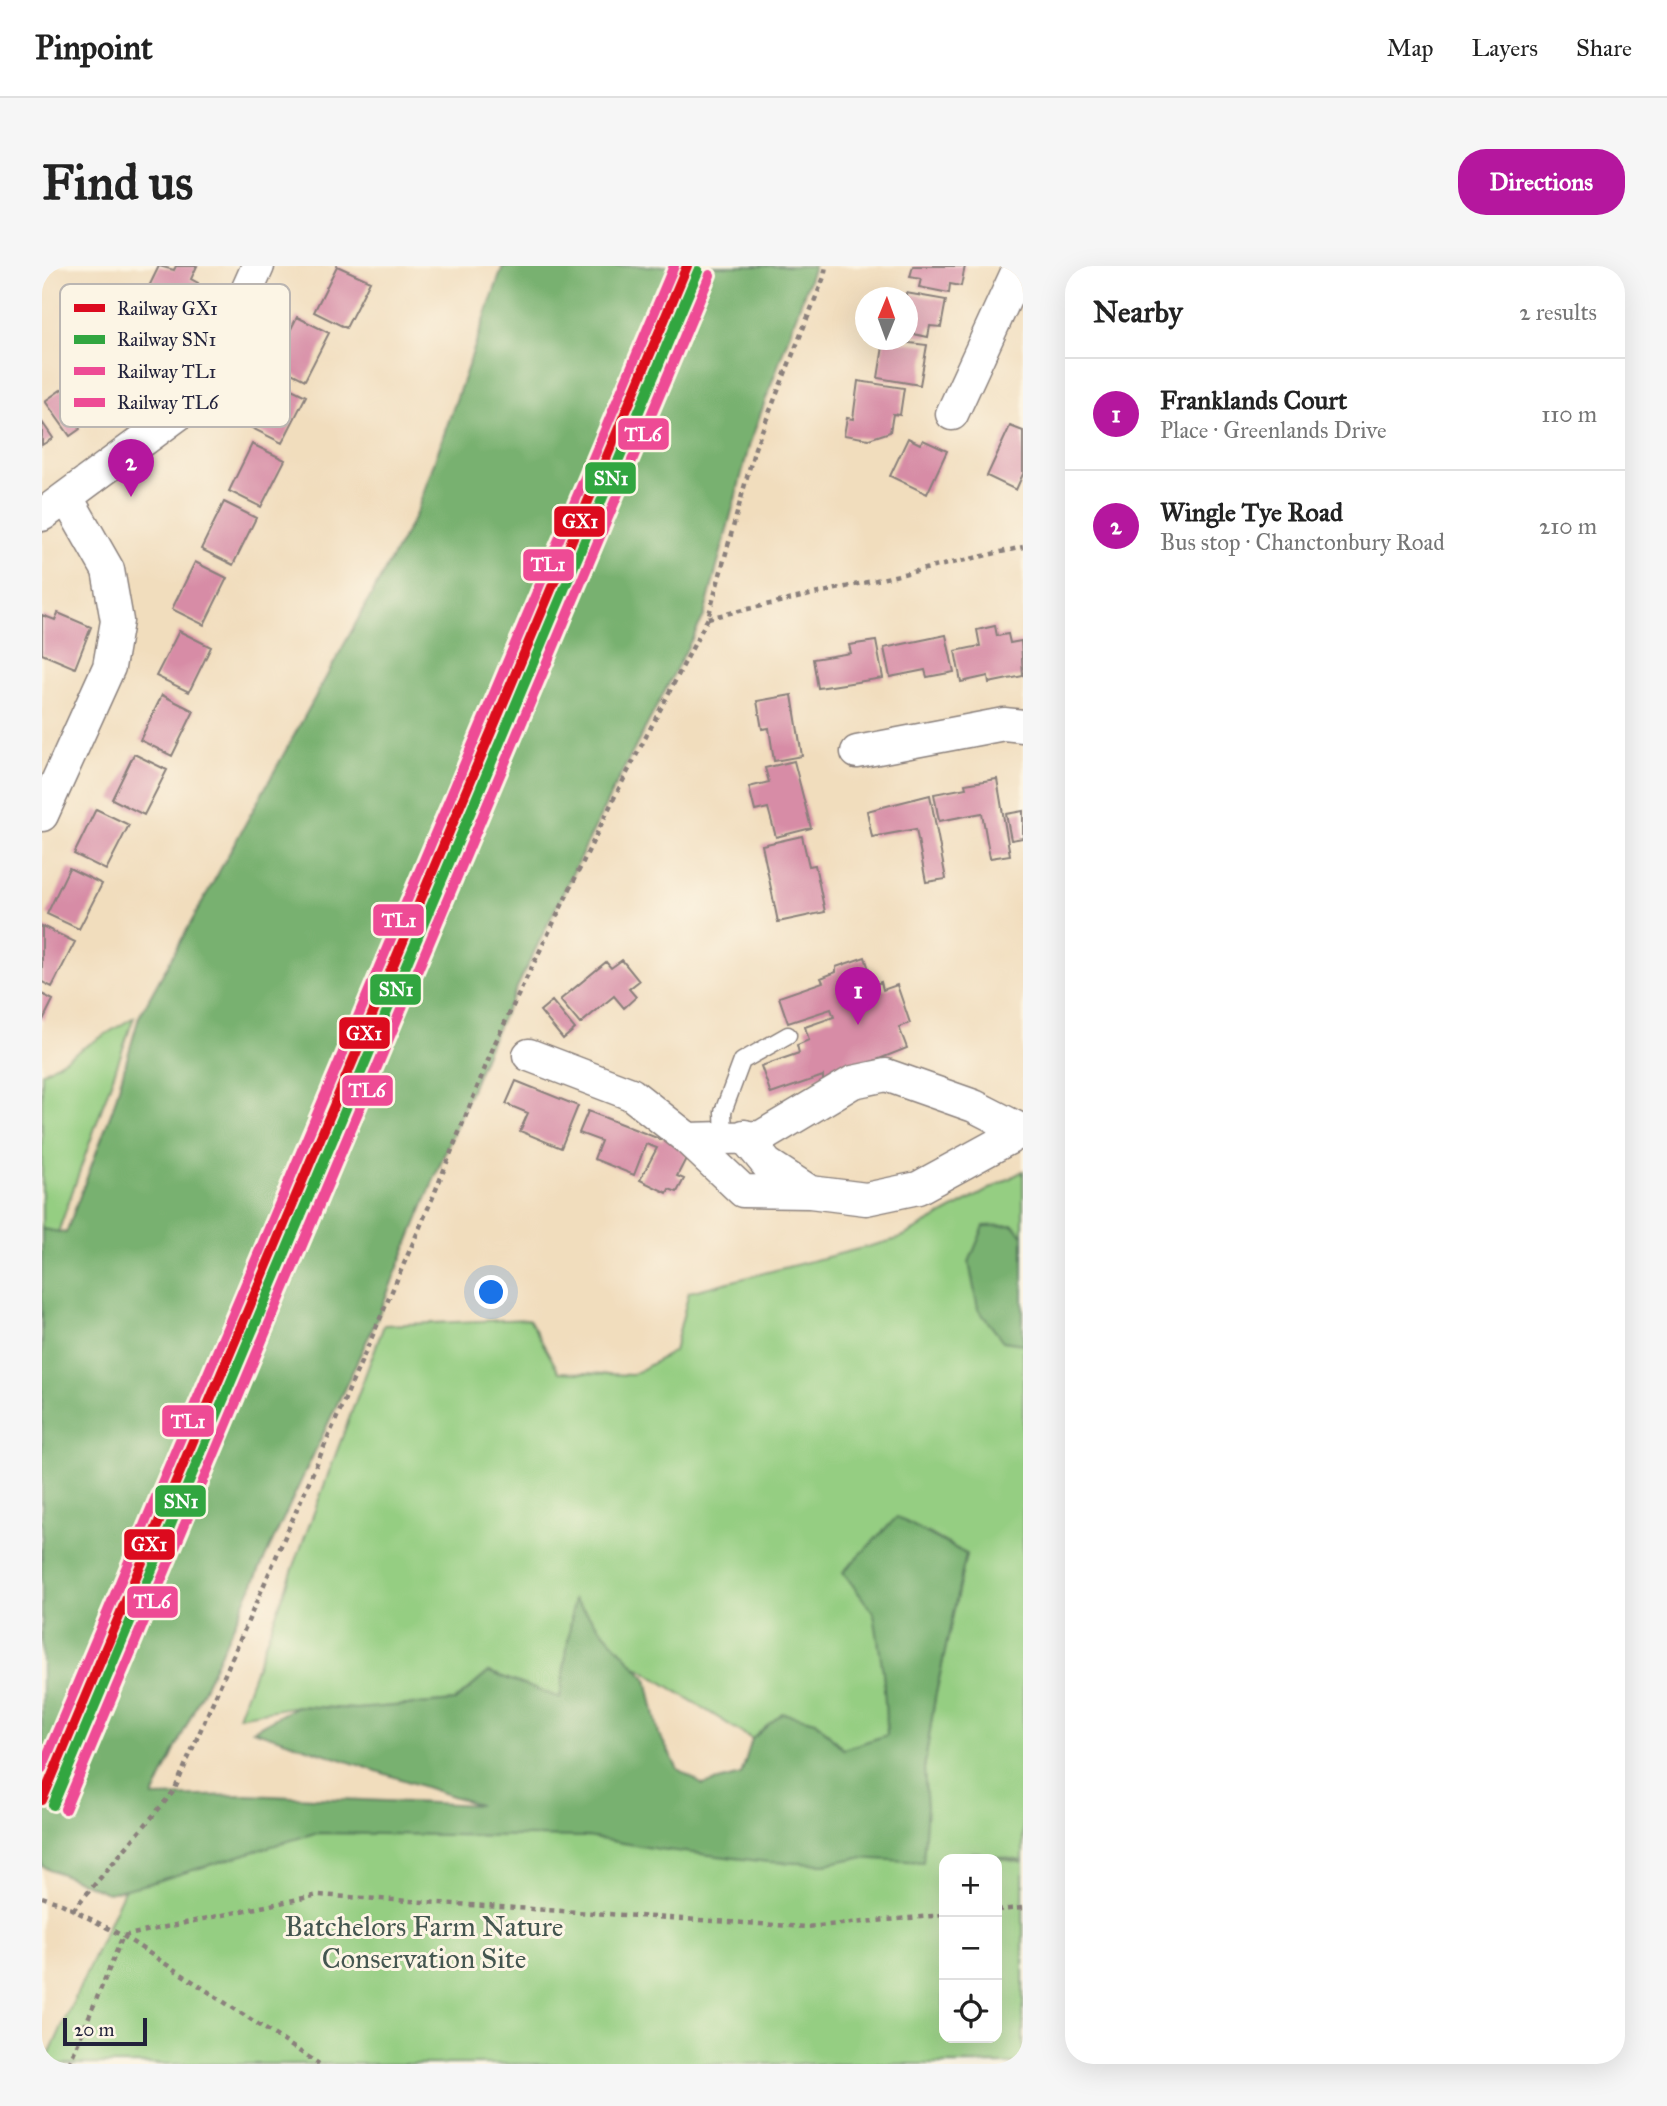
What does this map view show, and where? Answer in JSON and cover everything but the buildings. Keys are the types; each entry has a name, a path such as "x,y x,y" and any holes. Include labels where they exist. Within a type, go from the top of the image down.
{"street":[{"path":"250,284 258,266"},
{"path":"951,414 1020,266"},
{"path":"42,816 109,667 117,621 108,570 55,506 161,427"},
{"path":"857,752 1004,724 1023,726"},
{"path":"529,1055 631,1094 688,1139 743,1191 810,1192 866,1199 918,1188 1022,1131"},
{"path":"688,1139 761,1137 853,1082 886,1075 974,1106 1022,1131"},
{"path":"734,1136 767,1164 810,1192"}],"lane":[{"path":"734,1136 723,1112 742,1060 788,1035"}],"path":[{"path":"73,1910 174,1791 433,1197 495,1043 615,796 708,618 755,448 824,277 826,266"},
{"path":"708,618 1023,547"},
{"path":"123,1936 318,1895 806,1927 939,1915"},
{"path":"42,1896 123,1936 319,2064"},
{"path":"1002,1910 1023,1908"},
{"path":"69,2064 123,1936"}],"green space":[{"path":"503,266 814,266 750,443 704,616 613,790 490,1043 376,1321 153,1797 246,1795 479,1805 253,1730 297,1706 356,1709 455,1701 489,1672 560,1698 574,1599 647,1679 659,1734 678,1769 703,1785 741,1775 752,1739 782,1713 816,1721 843,1749 887,1735 883,1672 874,1614 843,1572 897,1517 966,1554 935,1698 924,1769 927,1807 923,1862 856,1858 825,1864 768,1862 658,1849 587,1837 315,1833 147,1884 108,1893 42,1866 42,1229 66,1233 113,1108 139,1017 416,514"},
{"path":"134,1017 42,1278 42,1073"},
{"name":"Batchelors Farm Nature Conservation Site","path":"1023,1171 1023,1861 1002,1857 1002,1854 939,1854 939,2043 1002,2043 1002,1859 1023,1863 1023,2064 45,2064 133,1870 312,1819 913,1841 627,1660 574,1600 560,1699 489,1672 455,1701 356,1709 297,1706 238,1716 384,1325 529,1319 559,1372 632,1375 674,1351 689,1292 898,1239","holes":["929,1533 966,1554 935,1698 915,1829"]},
{"path":"1013,1225 1023,1235 1023,1344 1003,1341 978,1309 969,1262 984,1226"}],"rail line":[{"name":"TL1","path":"42,1768 674,266"},
{"name":"GX1","path":"42,1800 687,266"},
{"name":"SN1","path":"53,1805 698,271"},
{"name":"TL6","path":"65,1809 710,275"}],"place":[{"name":"Wingle Tye Road","path":"131,497"},
{"name":"Franklands Court","path":"858,1025"}]}
